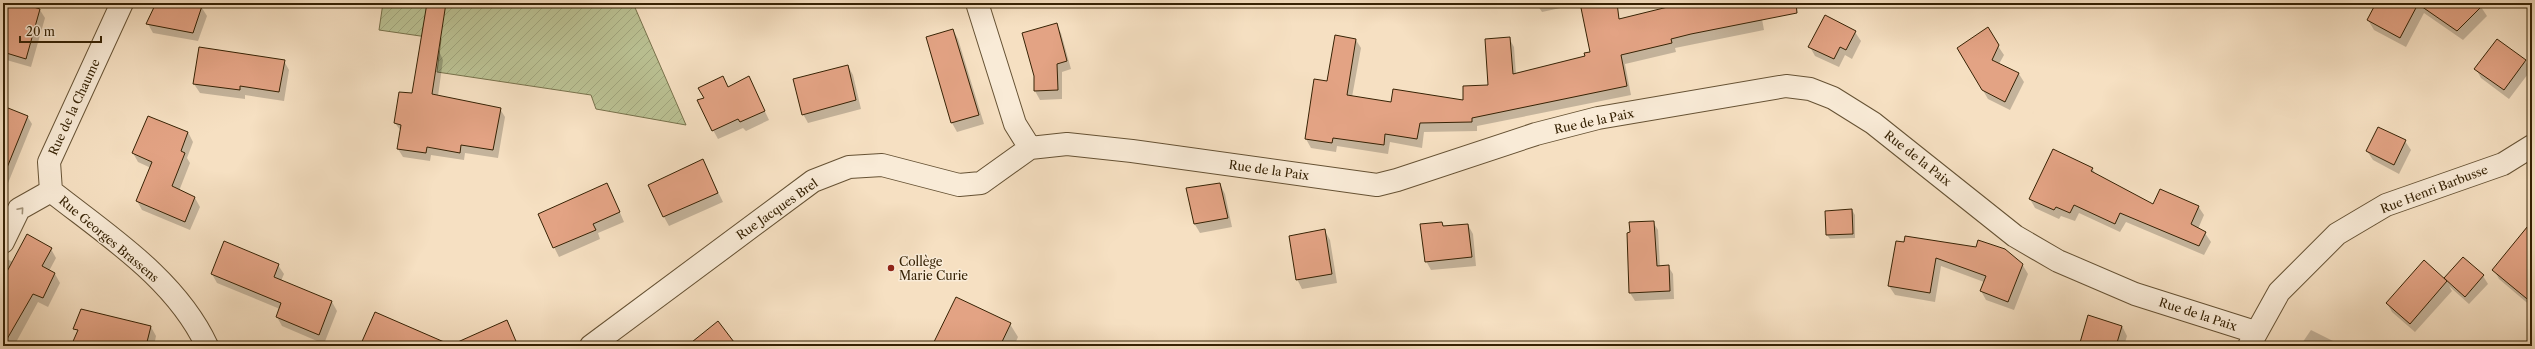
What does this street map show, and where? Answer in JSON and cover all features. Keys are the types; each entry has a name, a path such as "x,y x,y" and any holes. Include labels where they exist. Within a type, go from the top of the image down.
{"street":[{"name":"Rue de la Chaume","path":"51,191 49,162 122,3"},
{"path":"977,3 1015,124 1030,148"},
{"name":"Rue de la Paix","path":"1030,148 1067,144 1132,151 1377,185 1397,180 1536,134 1598,118 1786,86 1810,89 1833,98 1873,123 2015,236 2058,261 2135,294 2252,339"},
{"name":"Rue Henri Barbusse","path":"2252,339 2279,292 2337,234 2386,205 2503,164 2532,146"},
{"name":"Rue Jacques Brel","path":"591,346 813,181 849,167 876,165 959,185 981,183 1030,148"},
{"path":"3,242 19,209 51,191"},
{"name":"Rue Georges Brassens","path":"51,191 152,272 196,322 207,346"}],"green space":[{"path":"383,3 633,3 686,125 596,109 591,95 437,72 441,39 379,30"}],"building":[{"path":"3,3 21,3 40,9 26,59 3,52"},
{"path":"156,3 203,3 193,33 146,24"},
{"path":"427,3 446,3 432,94 501,108 493,150 461,145 460,153 427,147 426,153 397,149 401,125 394,123 399,92 412,93"},
{"path":"1580,3 1617,3 1619,19 1684,3 1796,3 1797,13 1691,34 1671,39 1672,43 1621,55 1627,86 1472,118 1472,122 1420,123 1417,139 1385,134 1384,145 1333,138 1332,143 1305,139 1314,79 1327,81 1335,35 1356,39 1347,95 1391,102 1393,89 1463,100 1463,86 1488,85 1485,39 1510,37 1513,74 1585,56 1584,53 1590,52"},
{"path":"2376,3 2485,3 2457,31 2418,4 2400,38 2367,20"},
{"path":"1825,15 1856,31 1846,50 1840,47 1834,59 1808,47"},
{"path":"1057,23 1067,61 1057,64 1058,90 1034,91 1034,76 1022,33"},
{"path":"1988,27 1999,45 1992,60 2019,73 2005,102 1982,90 1957,48"},
{"path":"953,29 979,115 951,123 926,37"},
{"path":"2497,39 2526,60 2504,90 2474,69"},
{"path":"199,47 285,60 279,92 240,86 240,90 193,84"},
{"path":"848,65 856,100 802,115 793,79"},
{"path":"723,76 728,87 749,76 765,111 740,122 738,119 712,131 697,100 704,98 698,88"},
{"path":"3,106 28,116 4,175 3,175"},
{"path":"148,116 188,132 181,151 185,153 172,186 195,197 185,222 136,201 152,162 132,153"},
{"path":"2378,127 2406,140 2394,165 2366,151"},
{"path":"2053,149 2093,168 2091,171 2153,204 2160,189 2199,206 2191,224 2206,232 2199,246 2120,213 2115,224 2074,205 2070,213 2056,207 2054,210 2029,199"},
{"path":"703,159 718,193 663,217 648,185"},
{"path":"607,183 620,212 593,224 596,230 553,248 538,214"},
{"path":"1220,183 1228,218 1194,224 1186,188"},
{"path":"1852,209 1853,234 1826,235 1825,211"},
{"path":"1654,221 1657,266 1669,265 1670,291 1629,293 1627,233 1630,232 1629,222"},
{"path":"2532,221 2532,303 2492,270"},
{"path":"1442,222 1443,226 1468,224 1472,257 1425,262 1420,224"},
{"path":"1325,229 1332,274 1296,280 1289,236"},
{"path":"27,234 52,248 42,266 55,273 43,298 33,294 3,346 3,279"},
{"path":"1905,236 1976,247 1978,240 2005,249 2023,264 2008,302 1980,291 1986,276 1936,258 1930,293 1888,286 1896,241 1904,242"},
{"path":"224,241 279,264 274,277 332,301 319,335 276,317 281,303 211,274"},
{"path":"2463,257 2484,275 2465,297 2444,278"},
{"path":"2424,260 2447,281 2410,324 2386,303"},
{"path":"956,297 1011,323 1000,346 932,346"},
{"path":"81,309 151,326 146,346 71,346 78,330 73,329"},
{"path":"375,312 451,345 507,320 518,346 360,346"},
{"path":"2088,315 2122,326 2116,346 2079,346"},
{"path":"718,321 737,346 687,346"}],"place":[{"name":"Collège Marie Curie","path":"891,268"}]}
